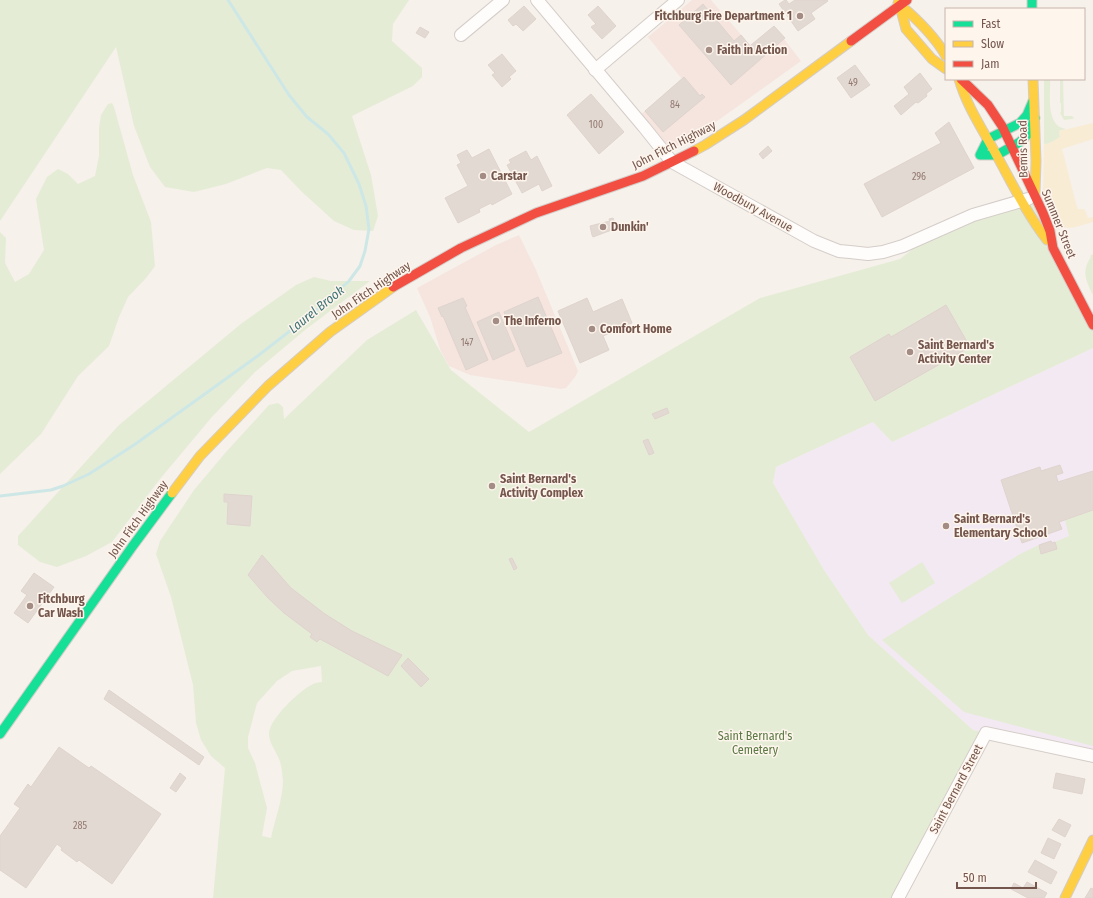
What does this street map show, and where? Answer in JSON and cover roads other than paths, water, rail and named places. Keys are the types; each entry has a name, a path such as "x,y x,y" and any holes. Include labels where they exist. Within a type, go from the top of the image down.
{"main road":[{"name":"John Fitch Highway","path":"0,734 132,547 200,456 268,386 330,332 397,284 461,248 536,214 643,176 705,145 744,120 901,2 911,0"},
{"path":"901,2 918,20 945,54"},
{"path":"901,2 906,29 932,59 945,68"},
{"path":"960,80 965,101 997,155 1020,201 1036,226 1053,248"},
{"name":"Summer Street","path":"961,80 986,103 1005,131 1046,220 1052,238 1053,248 1093,325"},
{"name":"Bemis Road","path":"988,139 1020,123 1028,116 1032,101 1033,80"},
{"name":"Bemis Road","path":"1032,101 1035,118 1035,197"},
{"path":"988,139 980,155 997,155 1025,138 1029,133 1035,118"},
{"path":"1065,898 1093,841"}],"street":[{"path":"461,35 503,0"},
{"name":"Woodbury Avenue","path":"537,0 672,162 814,241 839,250 850,252 868,254 890,251 973,215 1035,197"},
{"path":"595,70 678,0"},
{"name":"Saint Bernard Street","path":"898,898 986,733 1093,756"}],"waterway":[{"name":"Laurel Brook","path":"0,496 51,490 89,474 134,445 259,355 313,313 349,281 360,266 365,251 369,229 366,206 359,184 344,153 328,134 307,117 289,95 228,0"}],"place":[{"name":"Fitchburg Fire Department 1","path":"800,16"},
{"name":"Faith in Action","path":"709,50"},
{"name":"Carstar","path":"483,176"},
{"name":"Dunkin'","path":"603,227"},
{"name":"The Inferno","path":"496,321"},
{"name":"Comfort Home","path":"592,329"},
{"name":"Saint Bernard's Activity Center","path":"910,352"},
{"name":"Saint Bernard's Activity Complex","path":"492,486"},
{"name":"Saint Bernard's Elementary School","path":"946,526"},
{"name":"Fitchburg Car Wash","path":"30,606"}],"park label":[{"name":"Saint Bernard's Cemetery","path":"755,743"}]}
